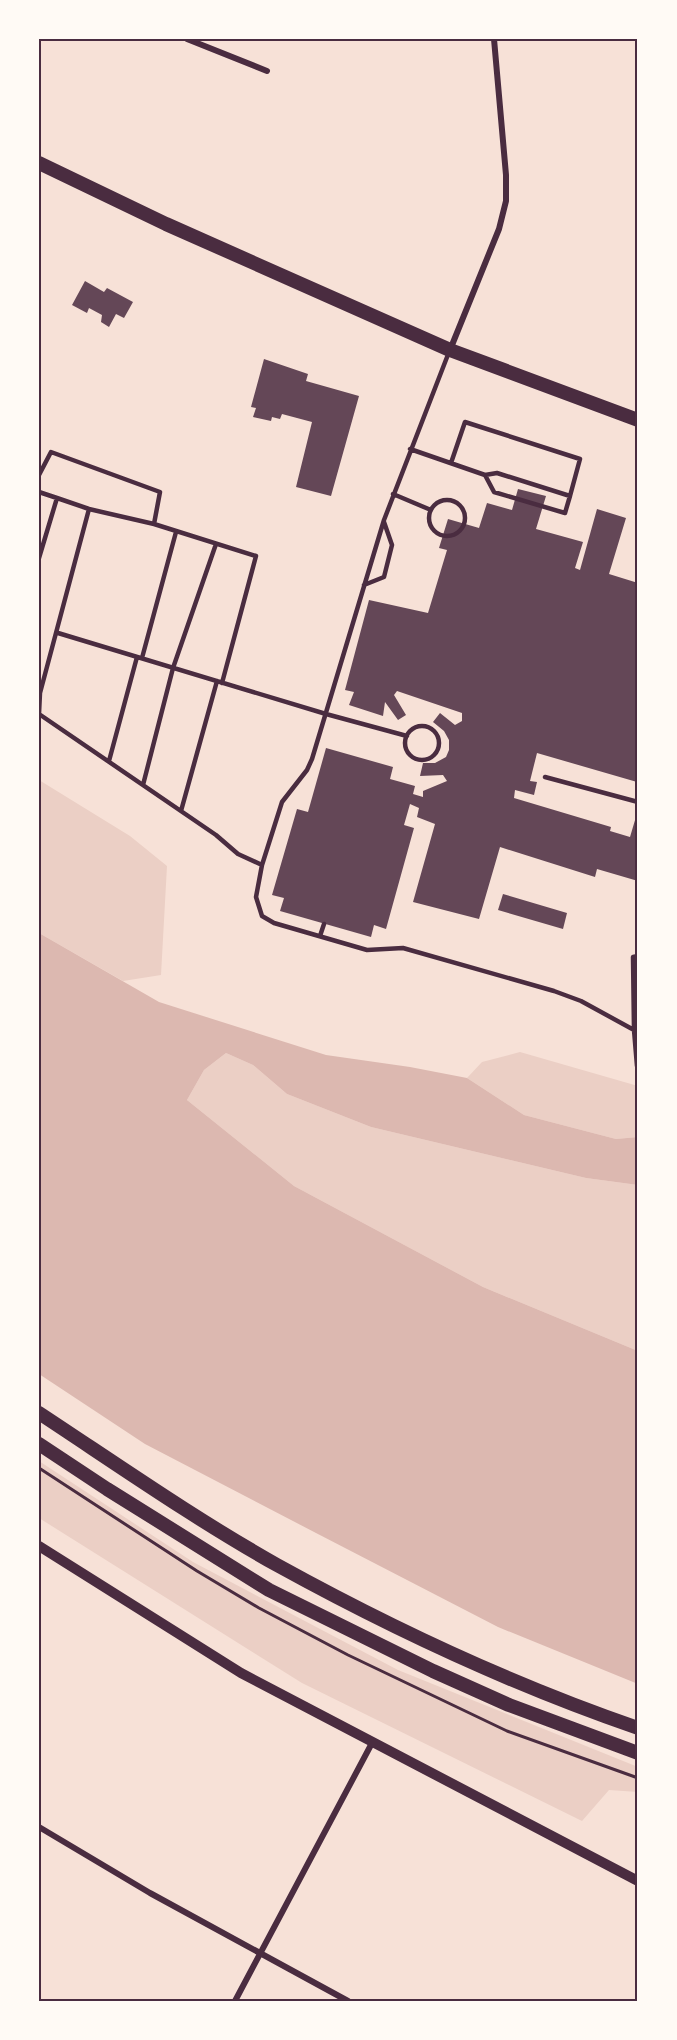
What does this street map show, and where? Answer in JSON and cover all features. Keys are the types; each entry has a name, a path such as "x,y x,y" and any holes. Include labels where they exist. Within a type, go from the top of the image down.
{"main road":[{"path":"39,163 166,224 450,350 638,420"},
{"path":"39,1413 194,1515 276,1564 356,1607 532,1689 638,1728"},
{"path":"39,1444 269,1590 433,1671 510,1705 638,1753"}],"street":[{"path":"187,39 267,71"},
{"path":"450,350 499,229 506,201 506,175 494,39"},
{"path":"39,1546 241,1673 638,1881"},
{"path":"236,2001 372,1743"},
{"path":"39,1827 260,1955 348,2001"}],"lane":[{"path":"450,350 384,520 307,770 282,802 262,865 256,897 262,916 274,923 367,950 403,948 543,987 581,1002 636,1032"},
{"path":"451,463 465,422 580,459 565,513 494,492 485,475"},
{"path":"410,449 485,475 497,473 570,496"},
{"path":"39,475 51,452 160,492 154,525"},
{"path":"39,492 89,509 154,525 256,556 181,811"},
{"path":"393,494 430,510"},
{"path":"39,558 57,498"},
{"path":"439,501 455,502 465,514 464,525 457,533 440,535 431,527 430,510 439,501"},
{"path":"89,509 40,693 39,714 216,835 238,854 262,865"},
{"path":"364,585 384,576 392,545 384,520"},
{"path":"108,761 176,532"},
{"path":"142,785 173,668 216,544"},
{"path":"57,633 407,736"},
{"path":"419,726 430,727 438,735 436,752 428,759 417,759 408,752 407,736 419,726"},
{"path":"545,777 638,802"},
{"path":"320,936 324,924"},
{"path":"638,956 633,957 638,1066"}],"shaded area":[{"path":"39,780 130,836 167,866 161,975 123,981 39,933"},
{"path":"39,933 159,1002 326,1055 467,1078 524,1115 616,1139 638,1137 638,1185 586,1178 371,1127 287,1094 253,1065 226,1053 204,1070 187,1100 294,1186 483,1287 638,1351 638,1684 498,1627 316,1533 145,1444 39,1374"},
{"path":"520,1052 638,1086 638,1137 616,1139 524,1115 467,1078 482,1062"},
{"path":"226,1053 253,1065 287,1094 371,1127 586,1178 638,1185 638,1351 483,1287 294,1186 187,1100 204,1070"},
{"path":"39,1461 193,1562 398,1670 638,1767 638,1792 609,1790 582,1821 302,1683 39,1518"}],"building":[{"path":"85,281 104,292 107,288 133,302 124,318 116,314 109,327 101,322 102,315 89,308 87,313 72,305"},
{"path":"264,359 308,374 306,381 359,396 331,496 296,487 312,422 282,414 280,419 272,417 271,421 253,417 256,408 251,407"},
{"path":"518,489 546,496 536,529 583,542 575,568 580,570 597,509 626,518 609,574 638,583 637,782 537,753 530,781 537,782 534,795 515,790 514,798 611,827 610,831 630,837 638,810 638,881 597,869 595,877 500,847 479,919 413,902 435,824 417,817 419,808 410,804 404,825 414,828 386,929 374,925 371,937 280,911 284,898 272,895 297,809 308,812 326,748 393,767 390,779 415,786 413,794 423,797 423,791 447,781 443,775 420,776 423,763 435,763 446,757 449,750 449,740 444,731 433,722 440,713 455,725 462,721 462,713 397,691 394,695 406,715 398,720 385,702 383,716 349,705 354,692 345,690 369,600 428,613 447,550 439,548 448,519 479,528 487,503 512,510"},
{"path":"503,894 567,913 563,929 498,910"}]}
